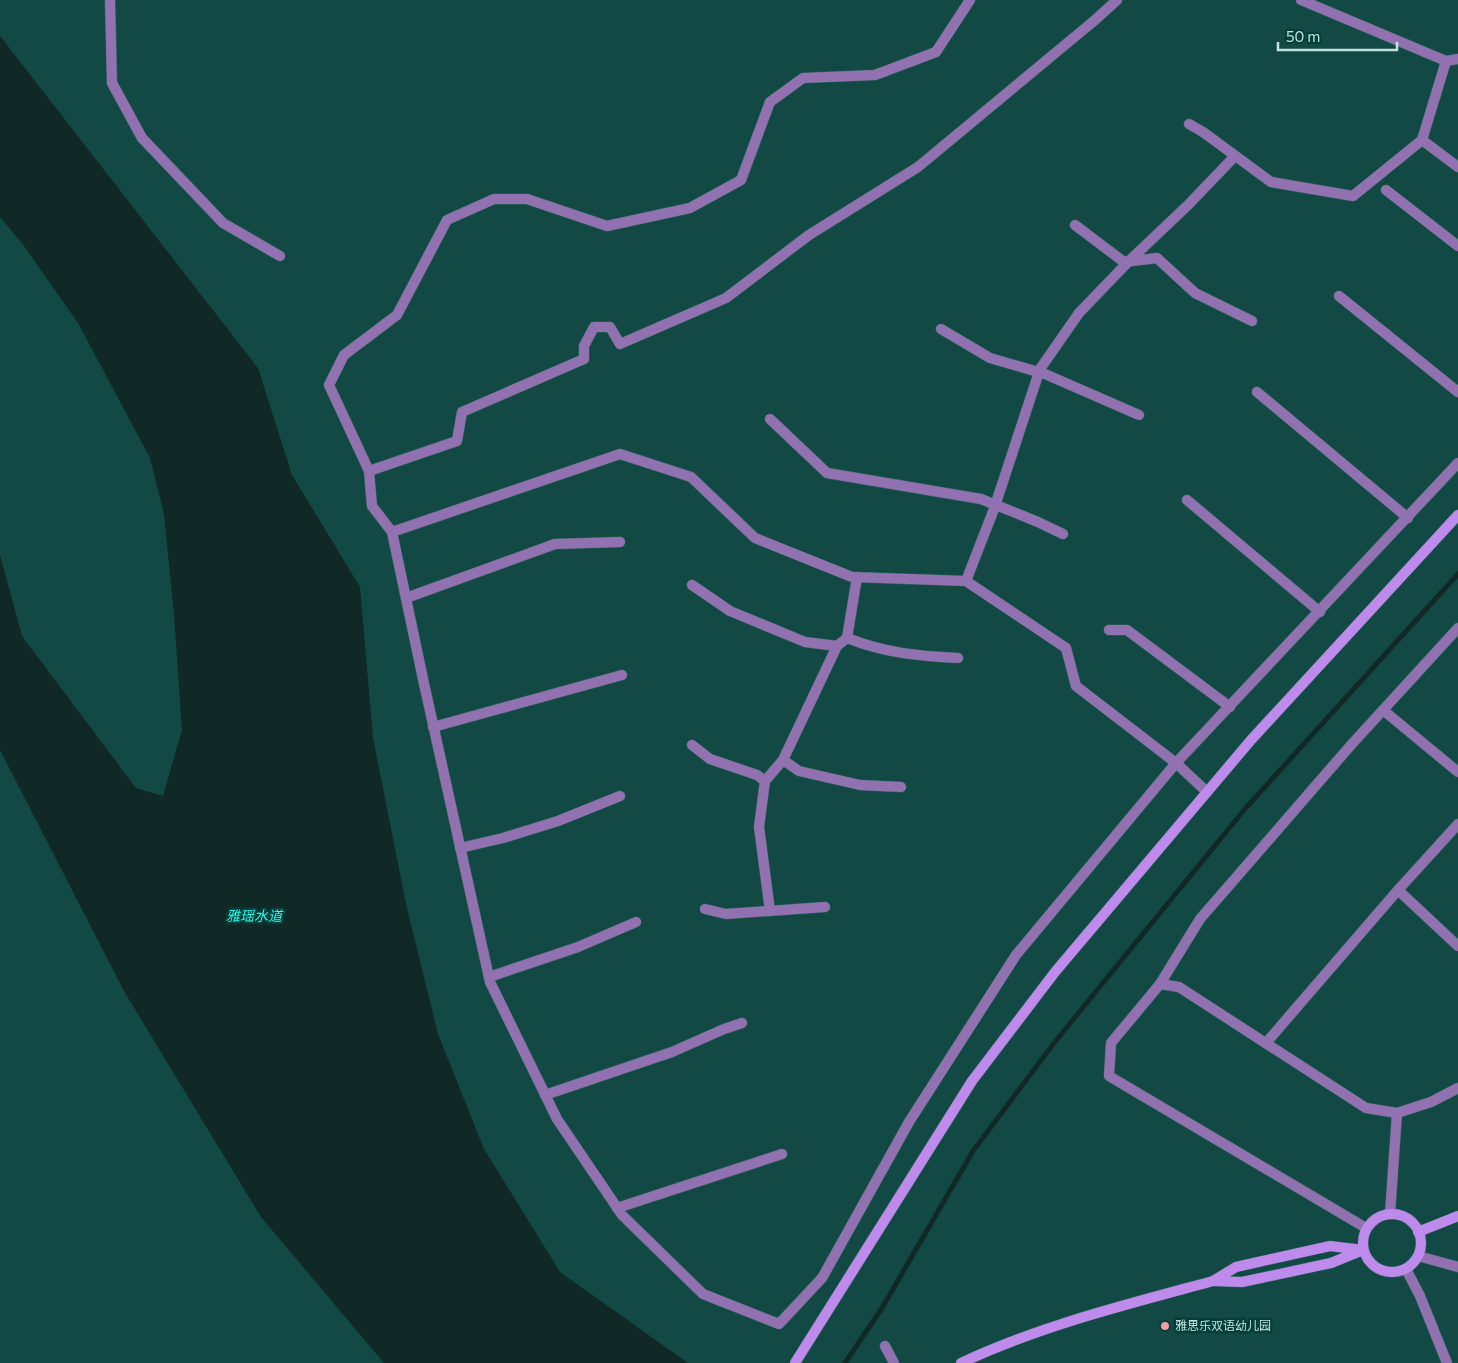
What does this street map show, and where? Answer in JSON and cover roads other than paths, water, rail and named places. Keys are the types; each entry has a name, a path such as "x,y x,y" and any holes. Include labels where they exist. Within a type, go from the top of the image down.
{"street":[{"path":"110,0 112,82 142,138 223,223 280,256"},
{"path":"970,0 936,52 875,75 803,78 770,102 741,180 690,208 607,226 527,199 494,199 447,220 397,315 344,354 329,385 369,471 372,506 392,532 490,982 557,1120 617,1208 703,1294 778,1324 822,1278 909,1122 1016,955 1176,764 1458,463"},
{"path":"369,471 457,441 462,412 584,359 584,346 594,326 610,326 620,344 726,298 809,235 918,167 1117,0"},
{"path":"1302,0 1446,61 1458,59"},
{"path":"1189,124 1271,182 1353,196 1422,140 1446,61"},
{"path":"1422,140 1458,167"},
{"path":"966,581 994,509 1040,369 1079,313 1235,156"},
{"path":"1386,190 1458,246"},
{"path":"1075,224 1124,262 1157,258 1195,293 1252,321"},
{"path":"1339,296 1458,392"},
{"path":"941,329 990,358 1046,374 1139,415"},
{"path":"1257,392 1408,518"},
{"path":"770,418 827,474 981,499 1063,534"},
{"path":"392,532 620,454 691,477 755,538 852,577 966,581 1066,648 1076,686 1176,764 1207,792"},
{"path":"1186,500 1320,612"},
{"path":"795,1363 972,1081 1055,972 1251,740 1458,515"},
{"path":"406,598 555,544 620,542"},
{"path":"770,912 759,827 765,781 783,760 837,646 848,638 857,577"},
{"path":"692,584 730,611 805,642 837,646"},
{"path":"1366,1228 1109,1076 1111,1043 1160,984 1200,919 1383,710 1458,628"},
{"path":"1109,630 1127,630 1230,707"},
{"path":"848,638 871,648 915,656 958,658"},
{"path":"433,727 622,675"},
{"path":"1383,710 1458,772"},
{"path":"692,746 710,759 757,775 765,781"},
{"path":"783,760 799,771 860,785 901,788"},
{"path":"460,848 503,838 558,821 620,796"},
{"path":"1266,1043 1398,890 1458,824"},
{"path":"1398,890 1458,946"},
{"path":"705,908 726,914 825,908"},
{"path":"489,977 578,947 636,922"},
{"path":"1160,984 1179,987 1366,1108 1397,1113 1431,1102 1458,1088"},
{"path":"545,1095 672,1052 742,1023"},
{"path":"1390,1214 1397,1113"},
{"path":"617,1208 782,1154"},
{"path":"1390,1214 1408,1219 1418,1232 1421,1246 1418,1256 1412,1264 1396,1272 1386,1272 1377,1268 1369,1262 1363,1250 1362,1240 1366,1228 1380,1216 1390,1214"},
{"path":"1418,1232 1458,1216"},
{"path":"961,1363 994,1348 1038,1332 1213,1281 1236,1267 1330,1246 1363,1250"},
{"path":"1213,1281 1242,1282 1332,1263 1363,1250"},
{"path":"1418,1256 1458,1267"},
{"path":"1406,1268 1448,1363"},
{"path":"885,1346 894,1363"}],"water":[{"name":"雅瑶水道","path":"0,36 258,368 292,475 360,587 373,738 406,904 438,1034 484,1149 560,1272 688,1363 384,1363 261,1217 125,993 0,750 0,555 22,636 136,788 163,796 182,730 174,615 164,514 150,458 78,323 24,246 0,217"}],"waterway":[{"path":"845,1363 882,1308 973,1151 1054,1043 1244,810 1458,574"}],"place":[{"name":"雅思乐双语幼儿园","path":"1165,1326"}]}
